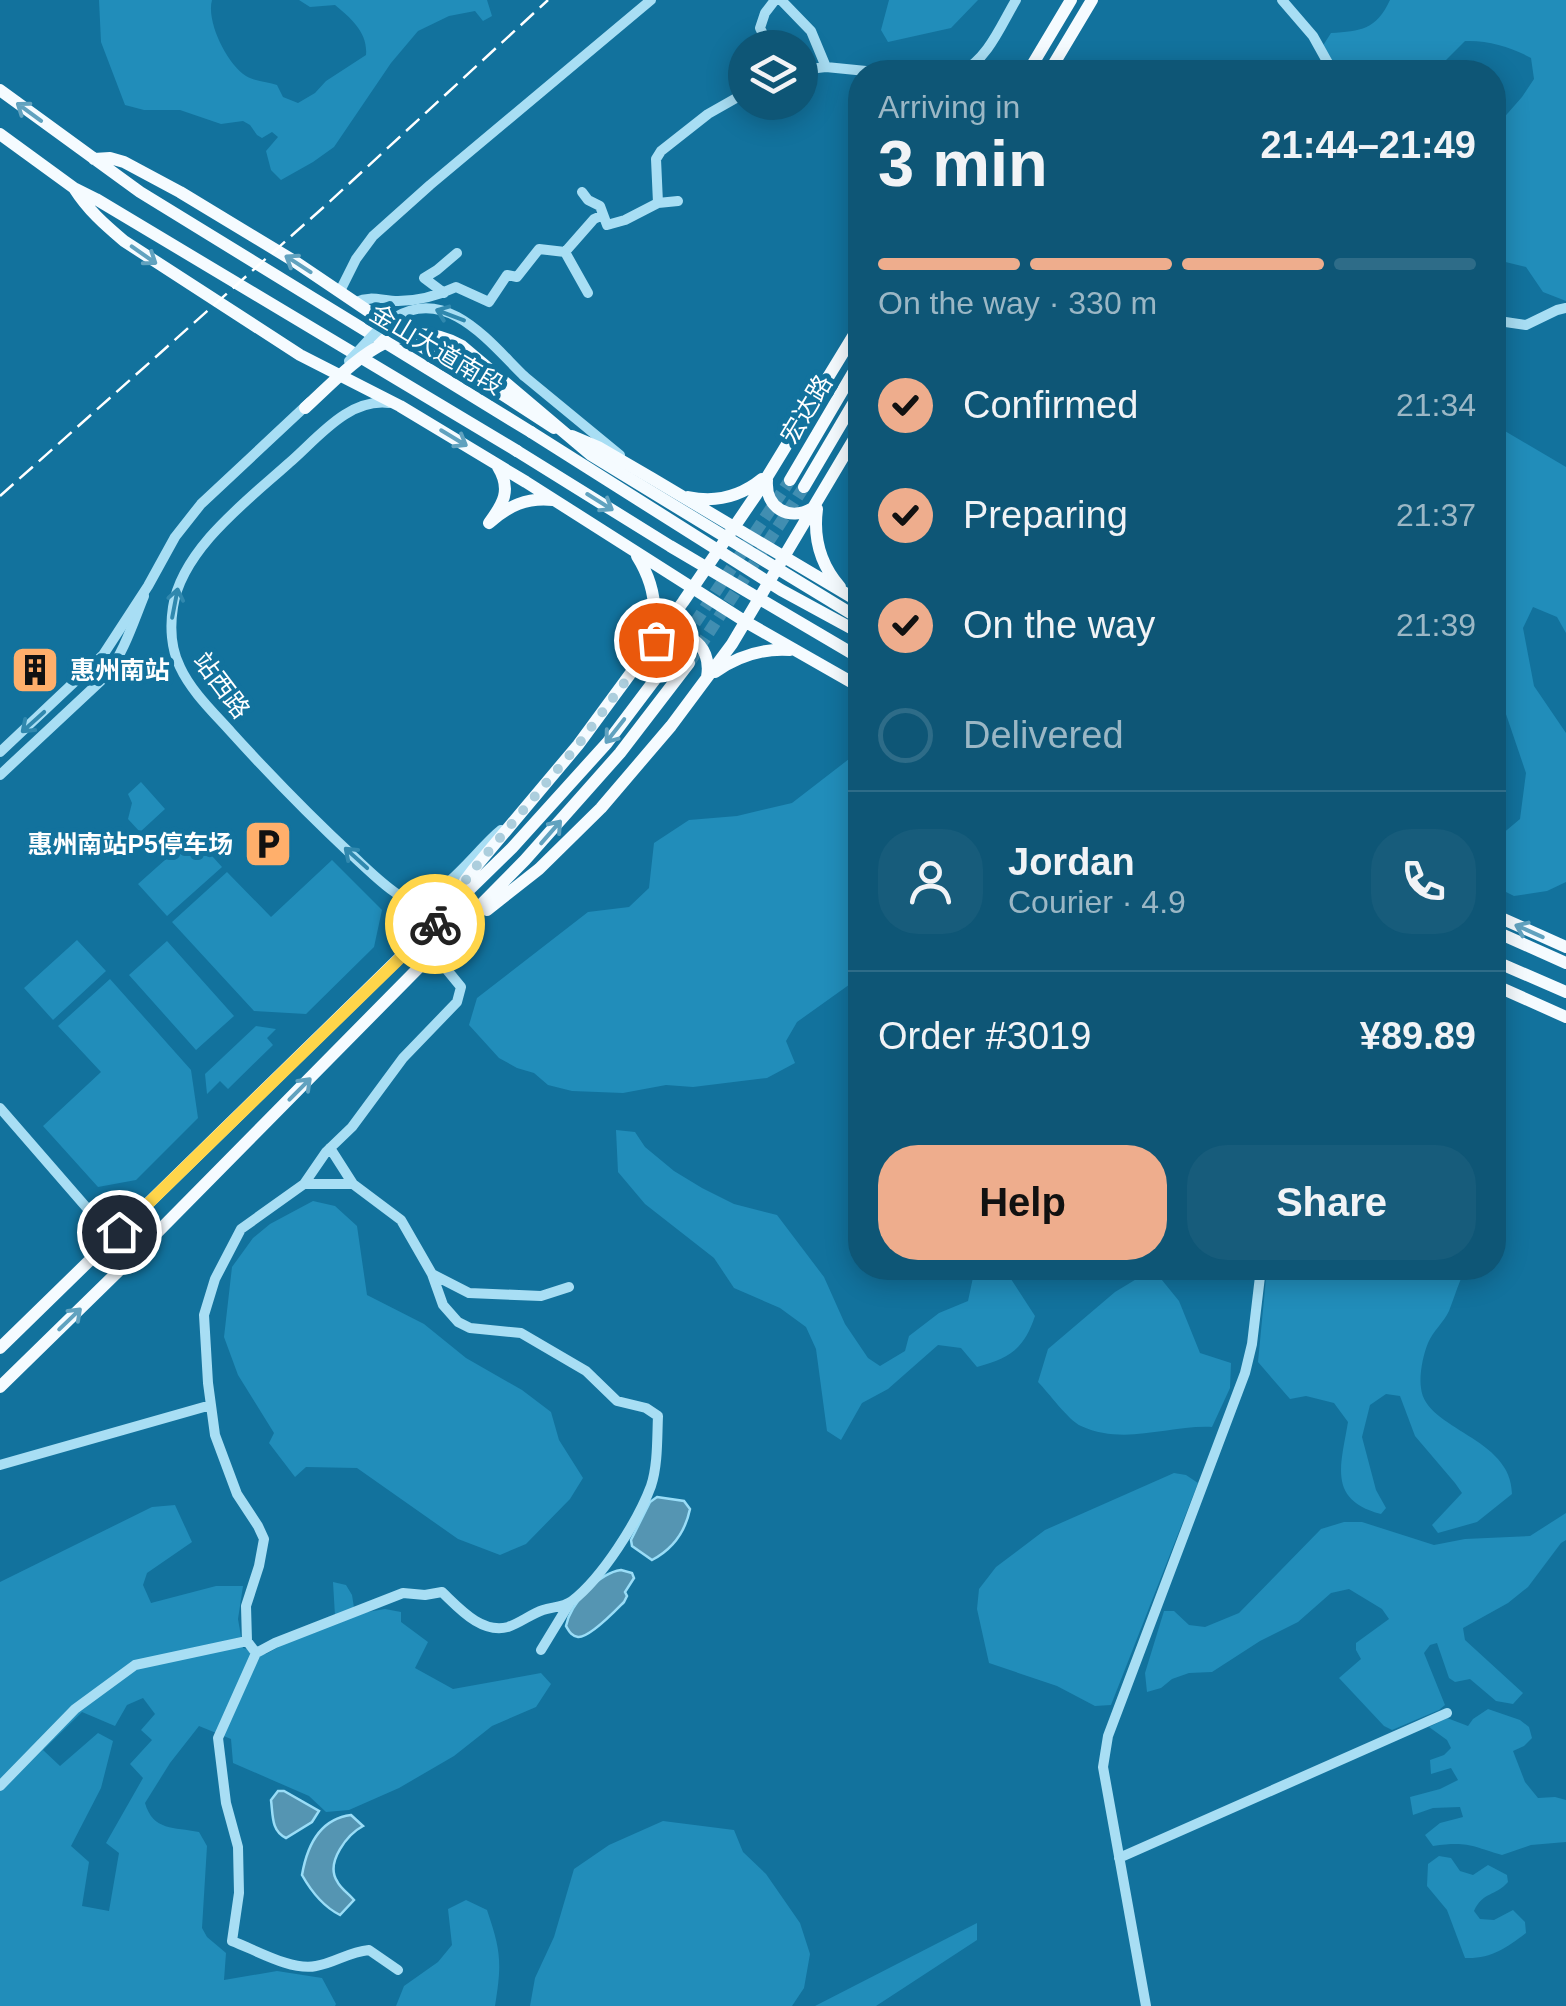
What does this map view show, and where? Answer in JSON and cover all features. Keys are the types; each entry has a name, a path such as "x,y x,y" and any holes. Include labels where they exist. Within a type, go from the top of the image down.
{"main road":[{"path":"1035,60 1071,0"},
{"path":"1058,60 1092,0"},
{"path":"1029,60 1052,31"},
{"name":"金山大道南段","path":"0,90 140,192 782,590 848,626"},
{"name":"金山大道南段","path":"0,134 74,188 848,651"},
{"path":"94,159 110,158 136,167 278,251 416,344 480,380 547,425 653,479 848,595"},
{"path":"74,188 98,219 159,266 300,355 400,406 746,622 848,679"},
{"path":"124,216 119,209 121,196 132,190 140,192"},
{"path":"305,408 344,372 387,341 415,334 444,337 462,346 591,454 848,612"},
{"path":"435,924 473,870 578,745 693,588 848,344"},
{"name":"宏达路","path":"790,480 848,381"},
{"name":"宏达路","path":"804,488 848,413"},
{"path":"450,939 539,868 601,808 703,684 746,622 848,450"},
{"path":"493,462 504,477 506,494 489,523 518,504 556,501"},
{"path":"678,494 706,500 733,496 758,483 770,471"},
{"path":"770,471 766,490 780,510 804,513 818,502"},
{"path":"818,502 815,532 822,562 848,593"},
{"path":"632,550 648,576 655,605 648,649"},
{"path":"648,649 662,637 674,634 692,639 706,654 709,666 703,684"},
{"path":"703,684 742,656 794,650"},
{"path":"0,1348 512,848 606,742 675,653"},
{"path":"0,1387 526,860 620,753 689,663"},
{"path":"1506,920 1566,947"},
{"path":"1506,936 1566,963"},
{"path":"1506,966 1566,992"},
{"path":"1506,990 1566,1017"}],"street":[{"path":"340,291 373,236 652,0"},
{"path":"761,30 778,0 811,31 826,66"},
{"path":"978,60 1016,0"},
{"path":"1282,0 1326,60"},
{"path":"818,67 848,69"},
{"path":"658,203 656,159 661,151 728,103"},
{"path":"582,192 600,206 607,224 625,220 658,203 678,201"},
{"path":"565,252 594,219 603,215"},
{"path":"356,302 368,297 402,301 456,288 489,302 507,274 517,276 539,249 565,252"},
{"path":"444,292 424,278 457,252"},
{"path":"565,252 588,293"},
{"path":"0,752 102,656 169,546 202,504 305,408 386,324 407,312 423,308 449,312 465,320 564,411 653,479"},
{"path":"1506,322 1526,325 1566,308"},
{"name":"站西路","path":"400,406 377,402 350,410 216,532 190,562 175,595 172,632 176,656 190,684 254,757 336,840 400,896 416,899 433,894 514,821"},
{"path":"0,775 106,676 128,638 148,586"},
{"path":"256,1653 247,1641 246,1606 264,1540 237,1494 215,1434 204,1316 215,1279 242,1229 304,1184 402,1058 457,1002 461,987 434,954"},
{"path":"0,1108 93,1215 95,1246 84,1266"},
{"path":"330,1148 352,1184 401,1220 432,1274 443,1305 458,1322 470,1328 521,1333 586,1371 616,1401 646,1408 658,1416 652,1483 607,1566 570,1604 541,1650"},
{"path":"304,1184 352,1184"},
{"path":"432,1274 469,1293 541,1296 569,1287"},
{"path":"1146,2006 1103,1767 1108,1736 1245,1373 1260,1280"},
{"path":"0,1465 211,1405"},
{"path":"398,1970 369,1950 317,1966 297,1967 232,1941 239,1893 238,1847 226,1803 218,1738 256,1653 402,1594 426,1596 442,1592 470,1618 497,1628 570,1604"},
{"path":"0,1786 75,1710 135,1665 247,1641"},
{"path":"1119,1858 1447,1713"}],"shaded area":[{"path":"99,0 212,0 215,31 232,62 246,76 277,85 283,97 298,103 366,55 362,33 335,5 310,7 299,0 487,0 492,16 483,21 475,11 449,16 418,31 391,63 334,147 281,180 271,170 266,151 278,137 272,132 262,138 243,121 221,124 180,110 144,110 125,105 101,42"},
{"path":"889,0 978,0 951,28 888,42 881,30"},
{"path":"1390,0 1566,0 1566,301 1543,292 1526,267 1506,262 1506,115 1534,79 1531,58 1499,45 1465,41 1446,60 1329,60 1322,47 1331,33 1366,27 1379,18"},
{"path":"1506,432 1566,467 1566,633 1557,617 1533,607 1523,628 1534,686 1566,733 1566,882 1547,891 1514,896 1506,892 1506,831 1520,819 1526,773 1506,714"},
{"path":"848,760 848,986 797,1022 786,1041 795,1063 767,1078 693,1087 666,1085 623,1093 572,1091 548,1085 534,1073 499,1058 469,1025 477,998 588,912 629,907 649,888 654,843 689,820 737,816 792,803"},
{"path":"141,782 165,809 140,832 128,819 132,803 128,794"},
{"path":"193,835 222,867 167,916 138,884"},
{"path":"332,860 382,910 374,947 306,1014 254,1011 172,922 227,872 271,917"},
{"path":"77,940 106,971 53,1020 24,988"},
{"path":"167,941 234,1016 196,1050 129,975"},
{"path":"110,979 191,1070 198,1118 136,1180 98,1187 43,1126 101,1072 58,1026"},
{"path":"256,1026 276,1029 267,1038 273,1045 228,1089 220,1081 207,1094 205,1074"},
{"path":"616,1130 635,1132 645,1147 702,1188 734,1204 777,1215 824,1277 845,1324 868,1358 880,1366 905,1351 909,1336 939,1313 968,1301 972,1280 1012,1280 1035,1316 1021,1344 998,1360 977,1367 961,1348 938,1345 888,1389 862,1403 841,1440 827,1431 816,1349 806,1327 780,1308 734,1288 714,1258 645,1204 618,1172"},
{"path":"313,1201 335,1206 357,1226 367,1295 424,1324 466,1358 522,1390 551,1412 559,1440 583,1478 570,1499 526,1544 500,1555 458,1539 357,1468 306,1467 295,1477 269,1443 274,1433 238,1375 224,1337 232,1267 253,1238 270,1224"},
{"path":"1135,1280 1162,1280 1179,1301 1200,1353 1231,1363 1230,1388 1212,1427 1130,1435 1097,1432 1076,1423 1038,1382 1048,1349"},
{"path":"1266,1280 1461,1280 1449,1311 1426,1348 1421,1388 1426,1402 1437,1414 1498,1459 1508,1475 1512,1494 1477,1522 1438,1533 1432,1525 1462,1493 1415,1436 1400,1396 1386,1394 1370,1405 1362,1437 1376,1490 1386,1508 1381,1514 1364,1508 1352,1500 1342,1479 1348,1422 1334,1403 1306,1396 1290,1399 1258,1362"},
{"path":"1174,1473 1198,1483 1111,1705 1095,1706 1057,1686 989,1663 977,1609 979,1589 996,1567 1045,1530"},
{"path":"657,1497 684,1501 690,1509 677,1539 652,1560 632,1546 631,1540 650,1502"},
{"path":"175,1505 192,1542 147,1573 143,1585 151,1603 216,1586 243,1586 238,1619 243,1648 266,1654 335,1616 333,1582 346,1585 355,1614 385,1609 401,1612 401,1622 428,1642 415,1668 453,1689 541,1673 551,1684 536,1707 492,1726 454,1756 399,1788 349,1810 326,1812 309,1796 233,1763 231,1739 199,1726 170,1763 145,1803 153,1819 173,1828 199,1832 207,1846 202,1928 226,1953 224,1980 277,1971 322,1978 335,2006 0,2006 0,1582 152,1507","holes":["143,1698 155,1714 141,1730 152,1740 130,1764 143,1778 106,1843 119,1853 109,1911 82,1906 89,1862 71,1846 101,1788 113,1741 98,1733 60,1766 43,1750 82,1712 115,1726 127,1705"]},
{"path":"1566,1513 1566,1540 1528,1587 1463,1628 1465,1640 1523,1693 1513,1704 1496,1701 1470,1679 1455,1682 1449,1678 1437,1643 1424,1653 1445,1705 1392,1730 1384,1726 1339,1678 1361,1659 1356,1643 1389,1619 1382,1609 1349,1589 1331,1593 1298,1622 1212,1672 1189,1673 1147,1692 1145,1673 1164,1611 1174,1611 1189,1625 1205,1627 1239,1613 1321,1529 1344,1522 1362,1522 1434,1545 1465,1539 1530,1536"},
{"path":"621,1570 632,1573 634,1578 624,1602 589,1633 578,1637 572,1634 566,1626 579,1599 595,1583"},
{"path":"1488,1709 1529,1727 1532,1738 1513,1751 1525,1782 1538,1798 1566,1800 1566,1842 1531,1845 1502,1855 1462,1844 1433,1846 1425,1835 1440,1823 1463,1817 1460,1807 1433,1808 1413,1815 1410,1797 1458,1780 1451,1768 1431,1774 1430,1760 1451,1748 1447,1740 1429,1727 1447,1718 1468,1726"},
{"path":"278,1791 319,1811 312,1822 286,1838 275,1827 273,1817 271,1800"},
{"path":"351,1815 363,1826 351,1835 336,1857 334,1874 354,1900 340,1915 318,1898 302,1875 316,1836 331,1822"},
{"path":"663,1821 734,1830 743,1852 766,1874 800,1923 810,1954 804,1988 792,2006 530,2006 535,1978 554,1937 574,1869 609,1845"},
{"path":"1439,1856 1451,1858 1460,1871 1473,1875 1488,1865 1507,1875 1508,1882 1481,1900 1474,1911 1480,1919 1494,1920 1513,1910 1525,1922 1526,1933 1498,1952 1465,1958 1447,1910 1427,1886 1428,1864"},
{"path":"466,1900 487,1910 495,1936 499,1968 495,2006 396,2006 404,1986 438,1962 452,1945 448,1909"},
{"path":"977,1923 977,1940 876,2006 815,2006"}],"tunnel":[{"path":"675,653 790,480"},
{"path":"689,663 804,487"}],"railway":[{"path":"0,496 326,205 548,0"}],"way so far":[{"path":"435,924 473,870 578,745 656,640"}],"place":[{"name":"惠州南站","path":"35,670"},
{"name":"惠州南站P5停车场","path":"268,844"}],"route":[{"path":"119,1232 435,924"}]}
